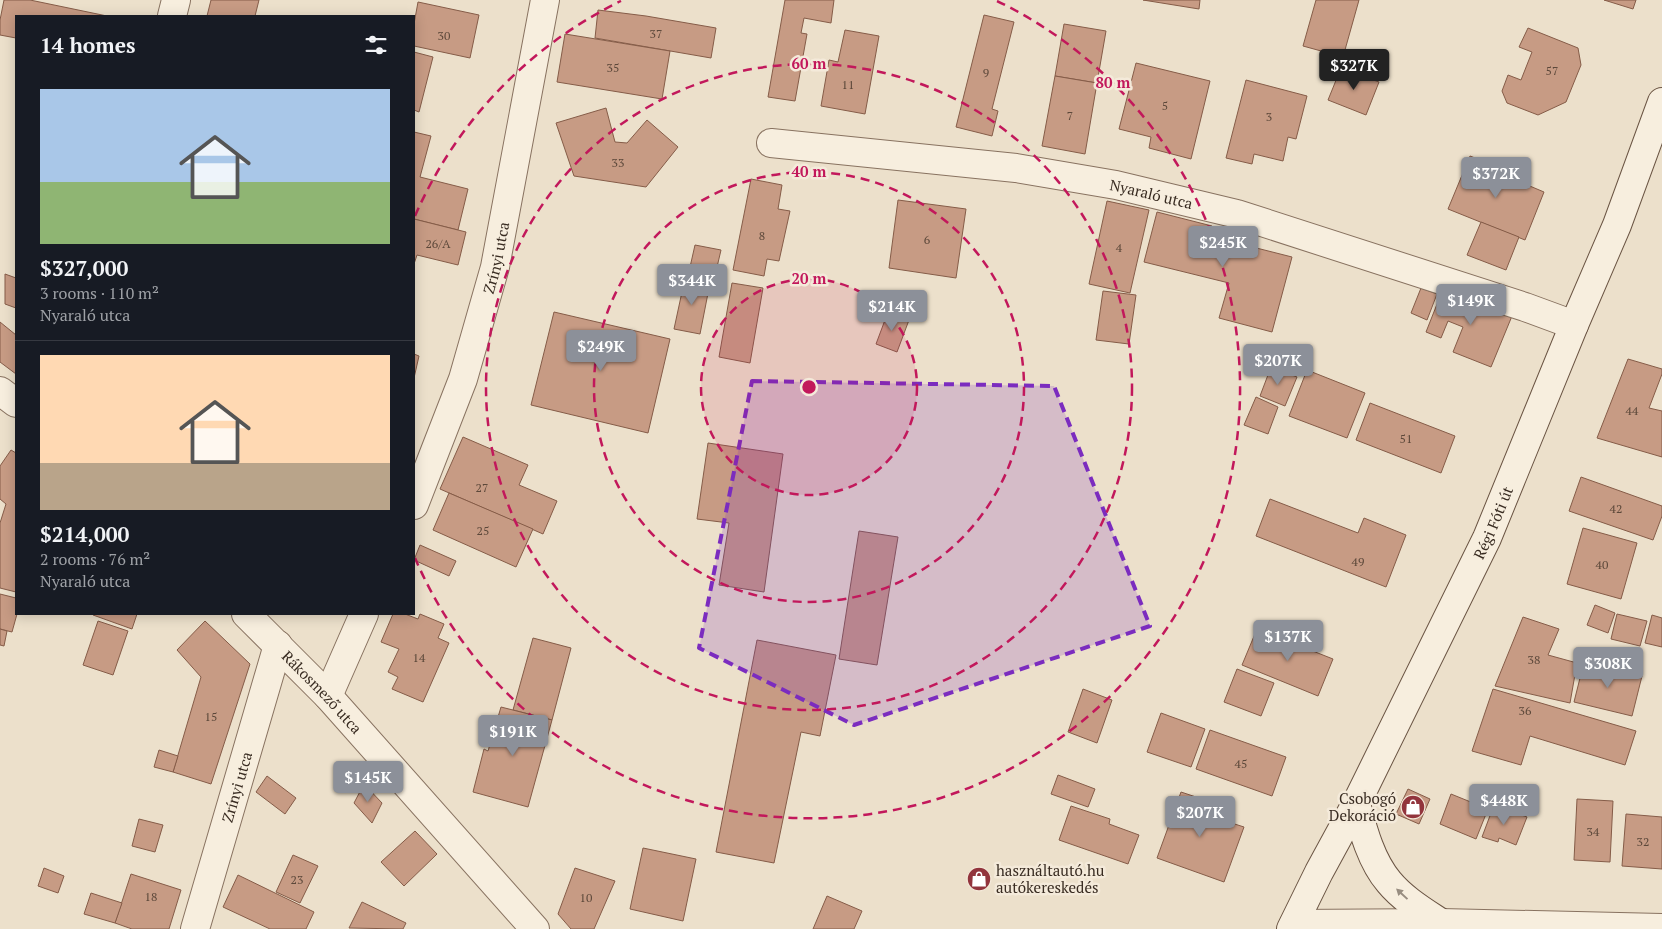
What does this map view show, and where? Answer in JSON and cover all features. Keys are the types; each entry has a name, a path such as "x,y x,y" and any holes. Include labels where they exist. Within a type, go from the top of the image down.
{"street":[{"path":"172,15 176,0"},
{"name":"Zrínyi utca","path":"415,502 463,379 495,267 545,0"},
{"name":"Régi Fóti út","path":"1292,927 1356,804 1487,538 1574,325 1618,225 1662,102"},
{"name":"Nyaraló utca","path":"772,143 1016,168 1116,185 1237,214 1574,325"},
{"path":"0,391 15,402"},
{"name":"Rákosmező utca","path":"247,615 328,696 536,929"},
{"path":"328,696 364,615"},
{"name":"Zrínyi utca","path":"195,929 278,645"},
{"path":"1356,804 1372,853 1388,882 1409,902 1441,923"},
{"path":"1292,927 1441,923 1662,928"}],"highlighted area":[{"path":"752,381 1054,386 1150,626 854,725 699,648"}],"building":[{"path":"4,0 30,0 102,15 15,15 15,38 0,35 0,20"},
{"path":"211,0 259,0 255,15 207,15"},
{"path":"785,0 834,0 831,23 804,18 801,33 807,34 795,101 768,97"},
{"path":"1143,0 1200,0 1199,9"},
{"path":"1316,0 1359,0 1343,57 1303,46"},
{"path":"1604,0 1636,0 1633,9"},
{"path":"418,2 479,15 470,58 415,46 415,18"},
{"path":"598,10 716,28 711,58 595,38"},
{"path":"984,15 1014,22 992,109 998,111 992,136 956,127"},
{"path":"1064,24 1106,31 1097,83 1055,76"},
{"path":"1528,28 1578,48 1581,65 1566,102 1538,115 1507,103 1502,91 1508,75 1521,80 1532,52 1519,47"},
{"path":"845,30 879,36 865,114 821,106 829,60 838,62"},
{"path":"565,34 670,51 662,99 557,82"},
{"path":"415,52 433,57 419,112 415,110"},
{"path":"1136,63 1210,81 1191,159 1149,148 1151,137 1119,129"},
{"path":"1341,68 1379,82 1366,115 1328,100"},
{"path":"1055,76 1097,83 1085,154 1042,146"},
{"path":"1246,80 1307,96 1296,139 1288,137 1283,161 1254,154 1252,164 1226,158"},
{"path":"606,108 615,142 627,143 647,120 678,147 646,187 574,176 556,123"},
{"path":"415,132 431,136 420,177 468,189 458,230 415,219"},
{"path":"1470,156 1508,171 1506,176 1544,192 1525,240 1448,209"},
{"path":"751,179 782,185 778,209 790,211 779,261 767,259 764,276 733,270"},
{"path":"898,200 966,209 956,278 889,268"},
{"path":"1107,201 1149,210 1130,293 1089,284"},
{"path":"1157,212 1212,226 1209,236 1292,257 1272,332 1219,318 1229,283 1144,262"},
{"path":"415,219 466,232 458,265 417,255 415,261"},
{"path":"1481,222 1519,237 1506,270 1467,255"},
{"path":"695,245 721,250 714,280 688,276"},
{"path":"5,274 15,278 15,308 5,304"},
{"path":"685,278 710,283 700,334 674,329"},
{"path":"732,283 763,288 750,363 719,357"},
{"path":"1421,288 1437,294 1427,320 1411,313"},
{"path":"1443,289 1512,316 1491,367 1453,352 1463,327 1448,321 1441,338 1426,332"},
{"path":"1103,291 1136,295 1129,344 1096,340"},
{"path":"554,312 670,339 648,433 531,405"},
{"path":"888,312 909,320 897,352 876,344"},
{"path":"0,322 15,334 15,373 0,362"},
{"path":"415,354 419,356 415,374"},
{"path":"1628,359 1662,369 1662,374 1649,408 1662,411 1662,457 1597,438"},
{"path":"1271,367 1297,377 1285,406 1260,396"},
{"path":"1307,370 1365,393 1347,438 1289,416"},
{"path":"1256,397 1278,407 1268,434 1244,425"},
{"path":"1370,403 1455,436 1441,473 1356,440"},
{"path":"463,437 528,465 519,485 557,501 543,534 440,489"},
{"path":"708,443 783,454 764,592 719,585 729,523 697,519"},
{"path":"11,450 15,452 15,592 0,588 0,523 6,504 0,499 0,466"},
{"path":"1581,477 1662,506 1662,516 1653,540 1569,511"},
{"path":"449,493 533,529 516,567 433,530"},
{"path":"1270,499 1358,533 1364,518 1406,535 1386,587 1256,536"},
{"path":"1583,528 1637,543 1621,599 1567,584"},
{"path":"859,531 898,537 877,665 839,659"},
{"path":"420,545 456,561 449,576 415,560"},
{"path":"0,594 15,598 15,615 17,615 12,632 0,629"},
{"path":"1595,605 1615,613 1608,633 1587,625"},
{"path":"420,614 444,624 438,638 449,643 423,702 392,689 398,677 388,672 399,649 381,642 393,615 408,615 418,619"},
{"path":"1617,614 1647,621 1640,646 1611,639"},
{"path":"93,615 137,615 132,629"},
{"path":"1652,615 1662,618 1662,647 1645,643"},
{"path":"1523,617 1559,629 1548,655 1577,663 1570,703 1495,686"},
{"path":"98,621 128,631 113,675 83,665"},
{"path":"205,621 250,664 211,784 173,772 201,677 177,650"},
{"path":"0,629 7,631 4,646 0,645"},
{"path":"1257,629 1333,659 1318,696 1242,665"},
{"path":"533,638 571,648 552,720 513,710"},
{"path":"757,640 836,655 820,736 801,732 774,863 716,852"},
{"path":"1584,662 1642,676 1632,716 1574,702"},
{"path":"1237,669 1274,683 1261,716 1224,702"},
{"path":"1083,689 1112,700 1097,743 1068,732"},
{"path":"1493,689 1636,731 1625,765 1530,736 1521,765 1472,751"},
{"path":"501,707 552,720 528,807 473,792 484,749 488,751"},
{"path":"1161,713 1205,729 1191,767 1147,752"},
{"path":"1210,730 1286,757 1272,796 1196,769"},
{"path":"159,750 178,756 173,772 154,767"},
{"path":"1058,775 1095,789 1088,807 1051,794"},
{"path":"267,776 296,798 285,814 256,792"},
{"path":"364,784 382,803 372,823 354,803"},
{"name":"Csobogó Dekoráció","path":"1408,789 1430,799 1419,824 1396,814"},
{"path":"1181,792 1223,806 1219,819 1244,827 1224,882 1157,858"},
{"path":"1451,794 1488,809 1476,839 1440,824"},
{"path":"1577,799 1613,801 1610,862 1574,860"},
{"path":"1494,805 1527,817 1516,845 1499,838 1498,842 1482,837"},
{"path":"1071,806 1110,819 1109,824 1139,835 1128,864 1059,840"},
{"path":"1626,814 1662,817 1662,869 1622,866"},
{"path":"139,819 163,825 155,852 132,846"},
{"path":"415,831 437,854 404,886 381,862"},
{"path":"643,848 696,859 683,921 630,909"},
{"path":"293,855 318,866 300,903 276,892"},
{"path":"44,868 64,876 58,893 38,886"},
{"path":"575,868 615,881 594,929 571,929 558,914"},
{"path":"131,874 181,890 169,929 132,929 115,923"},
{"path":"238,875 314,912 306,929 270,929 223,907"},
{"path":"91,893 122,903 115,923 84,914"},
{"path":"827,896 862,911 854,929 813,929"},
{"path":"362,902 406,923 403,929 349,928"}],"place":[{"name":"Csobogó Dekoráció","path":"1413,807"},
{"name":"használtautó.hu autókereskedés","path":"979,879"}]}
